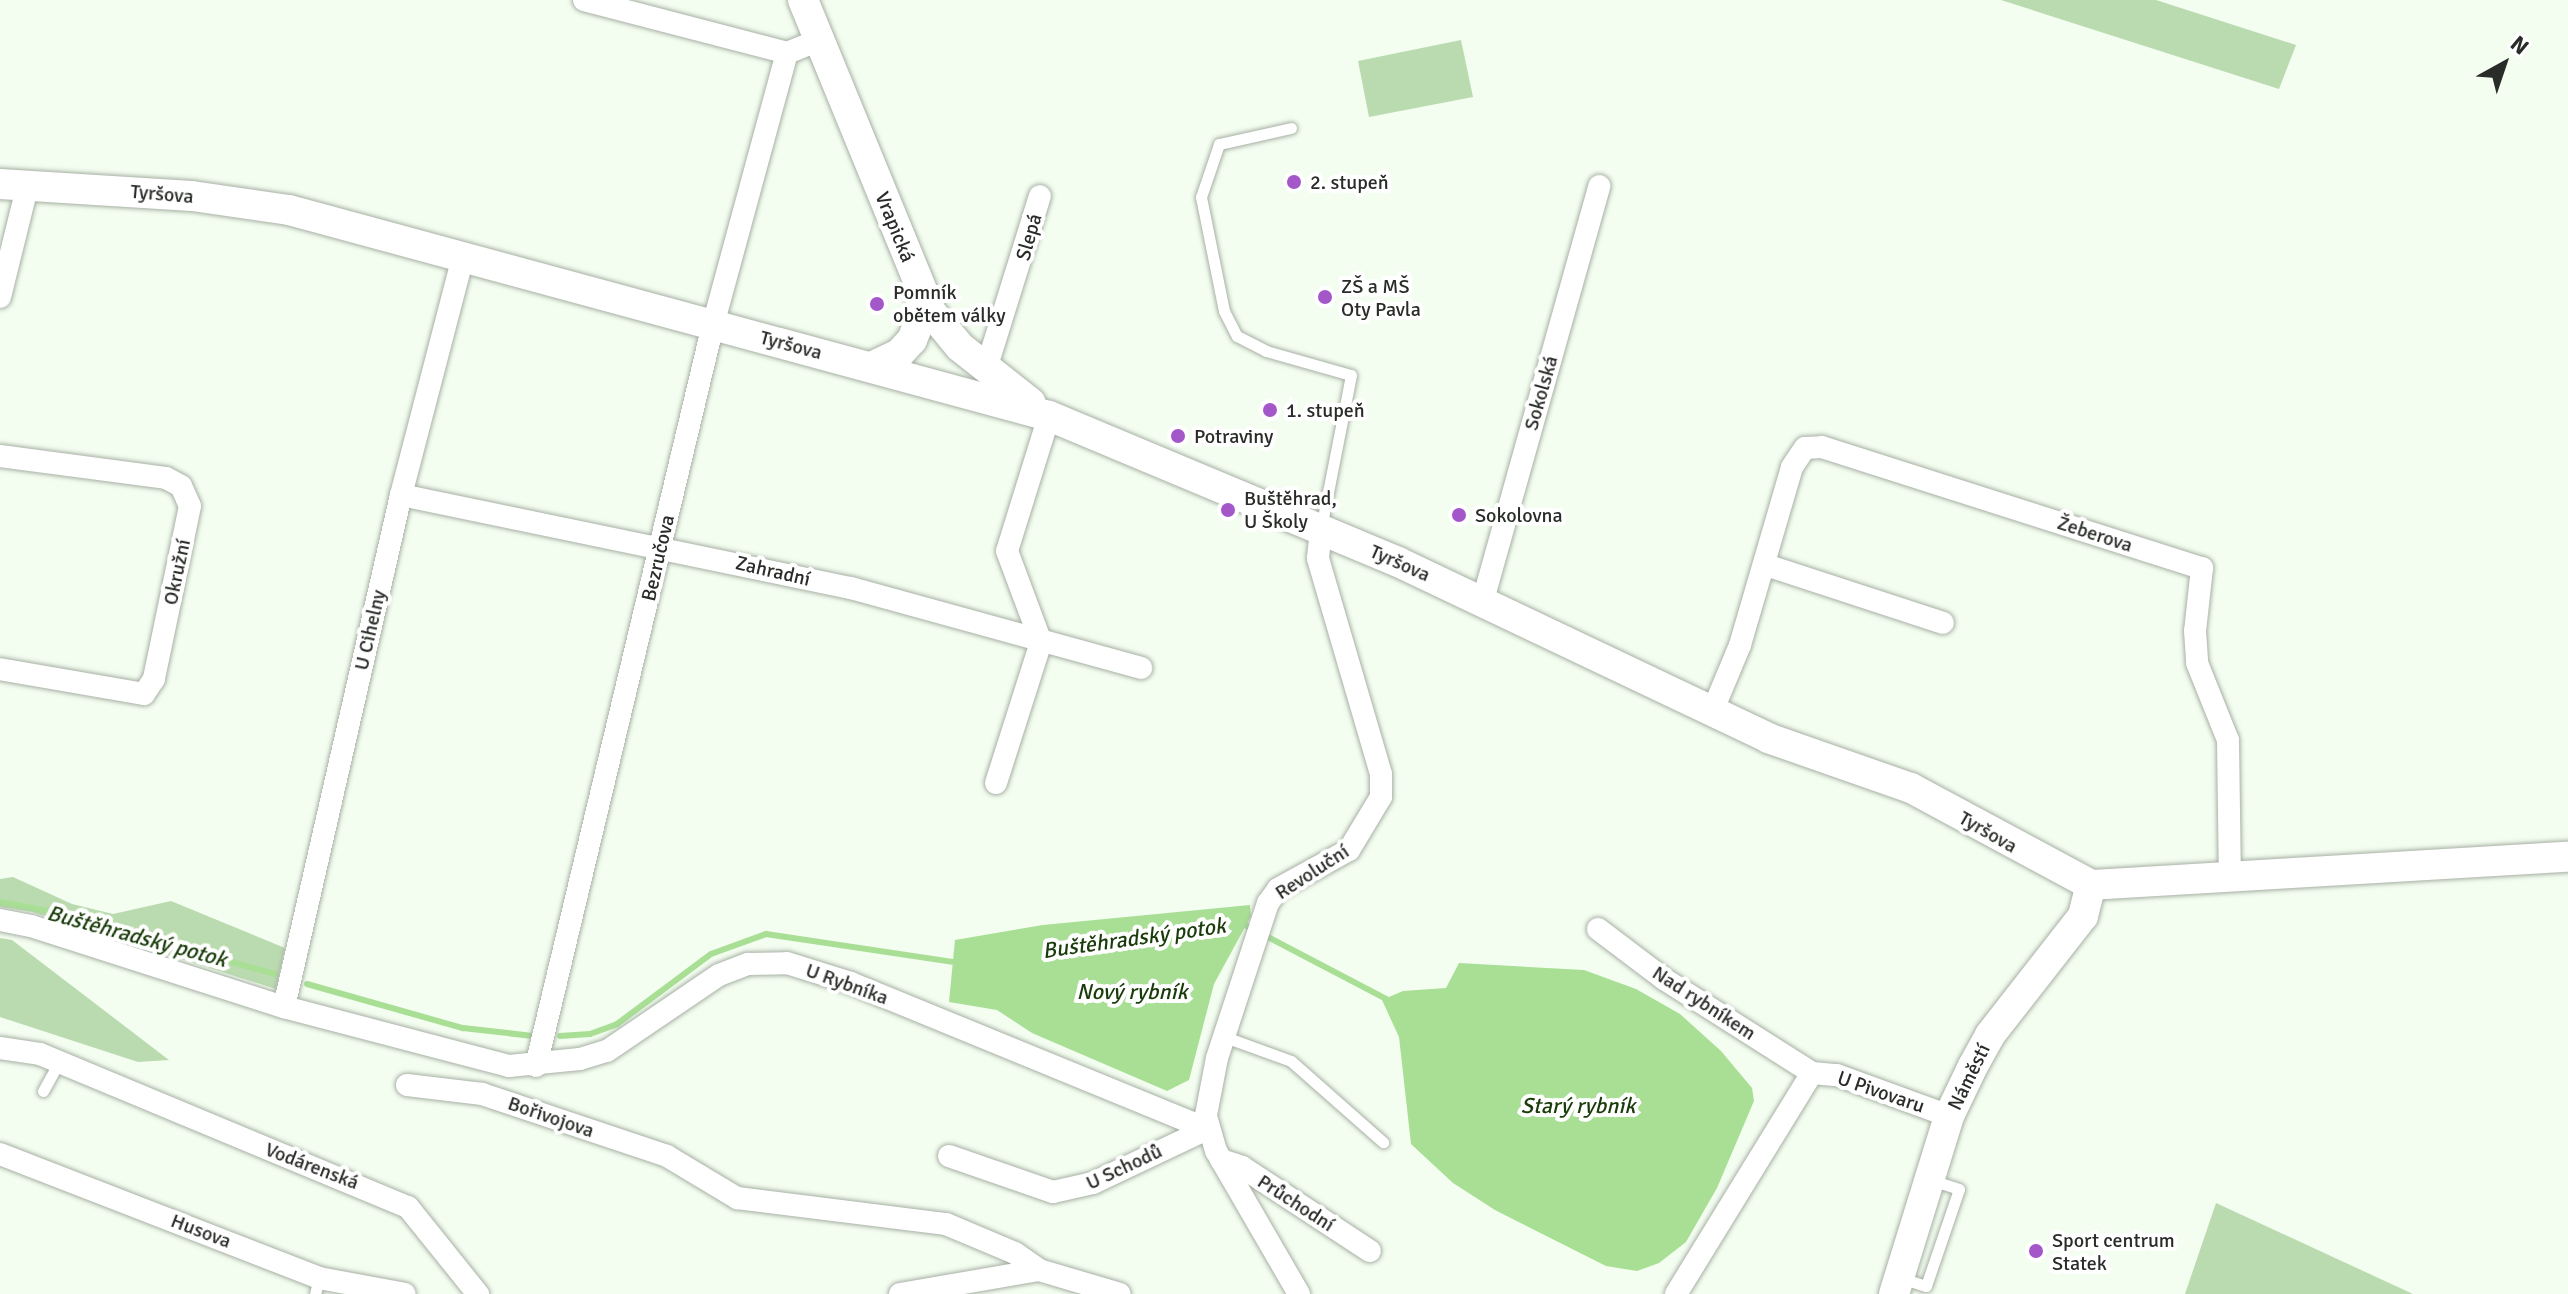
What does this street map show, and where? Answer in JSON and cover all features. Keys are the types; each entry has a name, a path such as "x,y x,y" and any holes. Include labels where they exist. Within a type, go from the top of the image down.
{"street":[{"path":"584,0 787,53 819,40"},
{"name":"Vrapická","path":"803,0 922,293 948,334 986,369 1049,416"},
{"name":"Bezručova","path":"536,1066 713,325 787,53"},
{"path":"0,297 14,184"},
{"name":"Tyršova","path":"14,184 235,201 464,254 1049,416 1321,528 1483,600 1712,712 1811,756 1911,788 2091,885"},
{"name":"Sokolská","path":"1483,600 1599,186"},
{"name":"Slepá","path":"986,369 1040,196"},
{"name":"U Cihelny","path":"284,1007 401,495 464,254"},
{"path":"871,367 899,354 912,340 921,318 922,293"},
{"path":"996,783 1041,642 1007,551 1049,416"},
{"name":"Žeberova","path":"1712,712 1766,565 1796,458 1813,446 2202,568 2197,663 2206,696 2228,740 2230,877"},
{"name":"Okružní","path":"0,456 166,478 181,486 190,506 154,679 144,694 0,669"},
{"name":"Zahradní","path":"401,495 661,545 881,596 1141,668"},
{"name":"Revoluční","path":"1299,1294 1221,1160 1207,1129 1209,1092 1268,903 1285,884 1349,850 1381,797 1381,774 1318,558 1321,528"},
{"path":"1766,565 1943,623"},
{"path":"2091,885 2556,858"},
{"name":"Náměstí","path":"1897,1286 1949,1116 1990,1035 2083,916 2091,885"},
{"path":"0,920 31,926 284,1007 490,1065"},
{"name":"Nad rybníkem","path":"1598,929 1664,979 1812,1073"},
{"name":"U Rybníka","path":"490,1065 536,1066 607,1051 734,969 787,963 851,983 1207,1129"},
{"name":"Vodárenská","path":"0,1048 59,1062 348,1178 408,1207 478,1294"},
{"name":"Bořivojova","path":"490,1065 482,1094 673,1159 730,1196 946,1224 1020,1256 1039,1270"},
{"path":"1676,1294 1812,1073"},
{"name":"U Pivovaru","path":"1812,1073 1837,1075 1949,1116"},
{"path":"407,1085 482,1094"},
{"name":"U Schodů","path":"949,1156 1053,1192 1064,1191 1093,1183 1207,1129"},
{"name":"Husova","path":"0,1154 317,1286 405,1294"},
{"name":"Průchodní","path":"1221,1160 1242,1167 1370,1251"},
{"path":"900,1294 1039,1270 1120,1294"}],"lane":[{"path":"1291,128 1219,144 1201,197 1224,311 1237,336 1266,351 1351,375 1321,528"},
{"path":"1225,1037 1309,1074 1383,1142"},
{"path":"43,1091 59,1062"}],"shaded area":[{"path":"2001,0 2156,0 2296,45 2279,89"},
{"path":"1461,40 1473,97 1369,117 1358,61"},
{"path":"13,877 72,904 113,914 171,901 285,948 276,989 32,912 0,907 0,879"},
{"path":"0,938 12,940 169,1060 138,1062 0,1017"},
{"path":"2216,1203 2413,1294 2185,1294"}],"water":[{"name":"Nový rybník","path":"1250,905 1251,916 1214,984 1189,1080 1167,1091 1032,1033 997,1010 949,1002 955,940 1043,925"},
{"name":"Starý rybník","path":"1459,963 1584,970 1636,989 1680,1014 1721,1051 1752,1088 1754,1101 1717,1188 1686,1242 1659,1263 1637,1271 1606,1266 1495,1210 1453,1183 1411,1144 1399,1037 1382,1000 1403,991 1446,988"}],"waterway":[{"name":"Buštěhradský potok","path":"0,902 54,912 274,974"},
{"name":"Buštěhradský potok","path":"1241,923 1390,1001"},
{"name":"Buštěhradský potok","path":"560,1036 590,1034 617,1024 711,954 766,934 961,963"},
{"name":"Buštěhradský potok","path":"307,984 463,1028 533,1036"}],"place":[{"name":"2. stupeň","path":"1294,182"},
{"name":"ZŠ a MŠ Oty Pavla","path":"1325,297"},
{"name":"Pomník obětem války","path":"877,304"},
{"name":"1. stupeň","path":"1270,410"},
{"name":"Potraviny","path":"1178,436"},
{"name":"Buštěhrad, U Školy","path":"1228,510"},
{"name":"Sokolovna","path":"1459,515"},
{"name":"Sport centrum Statek","path":"2036,1251"}]}
